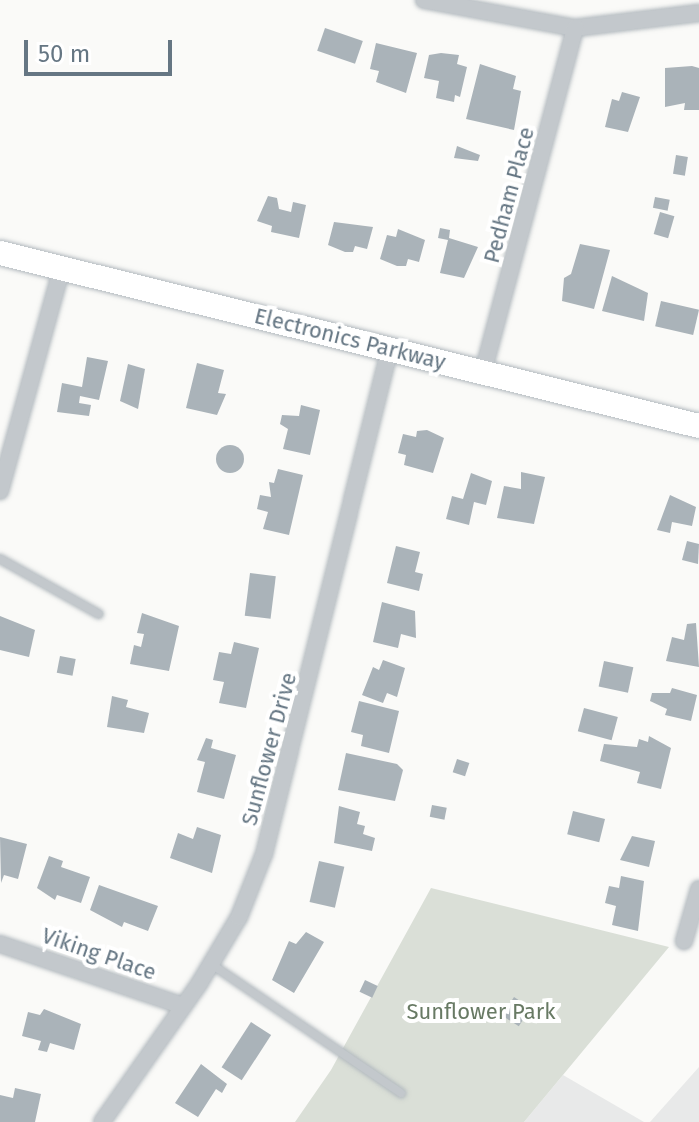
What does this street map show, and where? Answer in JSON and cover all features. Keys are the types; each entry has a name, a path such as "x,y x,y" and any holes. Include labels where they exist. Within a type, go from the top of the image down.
{"main road":[{"name":"Electronics Parkway","path":"0,253 699,426"}],"street":[{"path":"424,0 575,28 699,13"},
{"name":"Pedham Place","path":"483,372 575,28"},
{"path":"0,491 62,268"},
{"name":"Sunflower Drive","path":"102,1122 211,964 239,917 264,854 390,348"},
{"path":"684,941 699,889"},
{"name":"Viking Place","path":"0,944 183,1006"}],"lane":[{"path":"0,559 99,614"},
{"path":"211,964 401,1093"}],"shaded area":[{"path":"699,1067 699,1122 650,1122"},
{"path":"563,1075 644,1122 524,1122"}],"green space":[{"name":"Sunflower Park","path":"431,888 669,947 524,1122 295,1122 331,1070"}],"building":[{"path":"325,28 363,41 355,64 317,51"},
{"path":"376,43 417,53 406,93 376,82 379,71 370,69"},
{"path":"429,55 459,55 457,64 467,67 460,97 455,95 454,102 436,98 439,81 424,78"},
{"path":"480,64 516,76 513,89 521,91 514,130 466,119"},
{"path":"665,68 699,68 699,110 684,110 685,103 665,107"},
{"path":"622,92 640,97 628,132 605,127 612,99 619,101"},
{"path":"457,146 480,155 478,161 454,158"},
{"path":"676,155 688,157 685,176 673,174"},
{"path":"268,196 277,198 279,209 291,212 293,202 306,205 299,238 271,232 272,226 257,221"},
{"path":"655,197 670,200 668,211 653,208"},
{"path":"660,212 674,216 668,238 654,234"},
{"path":"334,222 373,227 367,249 355,246 353,252 345,252 328,245"},
{"path":"440,228 450,230 449,238 478,247 464,278 440,273 448,240 438,238"},
{"path":"398,229 425,240 419,262 408,259 406,266 397,266 380,259 387,235 396,237"},
{"path":"580,244 610,250 594,309 562,301 564,278 571,274"},
{"path":"612,276 648,293 644,321 602,311"},
{"path":"661,301 699,310 693,335 655,326"},
{"path":"87,357 108,361 99,400 80,396 79,403 91,405 89,416 57,412 62,383 82,387"},
{"path":"197,363 224,370 218,393 226,394 217,415 186,408"},
{"path":"128,364 145,369 138,409 120,401"},
{"path":"301,405 320,410 310,455 283,449 288,429 280,424 282,415 299,416"},
{"path":"427,430 444,438 433,473 404,465 406,455 398,453 403,434 416,437 417,431"},
{"path":"230,445 240,449 244,459 240,469 230,473 220,469 216,459 220,449"},
{"path":"278,469 303,475 289,535 263,529 268,512 257,509 260,495 271,497 269,482 274,483"},
{"path":"521,472 545,477 534,524 497,518 504,486 521,489"},
{"path":"471,473 492,481 486,505 474,502 469,525 446,519 452,496 463,499"},
{"path":"670,495 696,507 692,526 672,522 670,533 657,530"},
{"path":"687,541 699,544 698,564 682,560"},
{"path":"396,546 420,552 415,572 423,574 419,591 387,583"},
{"path":"250,573 276,576 271,619 245,616"},
{"path":"382,602 415,611 416,638 401,634 398,648 373,642"},
{"path":"142,613 179,626 169,671 130,664 134,645 141,647 144,634 137,633"},
{"path":"0,616 35,630 29,657 0,650"},
{"path":"696,623 699,667 666,661 672,637 684,640 687,624"},
{"path":"234,642 259,648 246,708 219,703 224,682 213,680 219,652 231,654"},
{"path":"60,656 76,659 72,676 57,673"},
{"path":"383,660 405,668 397,697 387,693 383,703 362,695 373,667 379,670"},
{"path":"604,661 633,667 628,693 599,686"},
{"path":"672,688 697,695 691,721 665,715 667,709 650,701 652,693 670,693"},
{"path":"112,696 128,700 126,707 149,713 144,733 107,727"},
{"path":"359,701 399,711 389,753 361,746 363,735 351,732"},
{"path":"584,708 618,717 612,740 578,731"},
{"path":"649,736 671,748 661,789 637,783 640,772 600,761 604,744 637,747 639,739 648,742"},
{"path":"206,738 213,740 211,748 236,755 224,799 197,792 205,762 197,760"},
{"path":"346,753 397,764 403,770 395,801 338,790"},
{"path":"457,759 469,763 465,776 453,772"},
{"path":"432,805 447,808 444,820 430,817"},
{"path":"339,806 360,812 357,824 365,826 363,834 375,838 372,851 334,843"},
{"path":"573,811 605,819 599,842 567,834"},
{"path":"197,827 221,835 212,873 170,858 178,833 193,839"},
{"path":"632,836 655,841 649,867 620,860"},
{"path":"0,837 27,844 18,879 4,875 1,883"},
{"path":"49,856 63,861 61,867 90,877 81,903 57,895 55,900 37,888"},
{"path":"319,861 344,867 335,908 310,902"},
{"path":"621,876 644,881 638,931 612,925 616,906 605,903 609,886 619,888"},
{"path":"99,885 158,906 148,931 124,922 122,927 90,910"},
{"path":"306,932 324,942 294,993 272,980 289,941 296,944"},
{"path":"365,980 378,986 372,998 360,992"},
{"path":"514,997 531,1008 519,1026 502,1015"},
{"path":"44,1009 81,1024 74,1050 50,1043 47,1052 38,1050 41,1041 22,1036 28,1012 40,1015"},
{"path":"251,1022 271,1035 242,1080 222,1067"},
{"path":"201,1064 227,1084 222,1093 216,1089 198,1117 175,1103"},
{"path":"15,1088 41,1094 35,1122 0,1122 0,1095 13,1098"}]}
